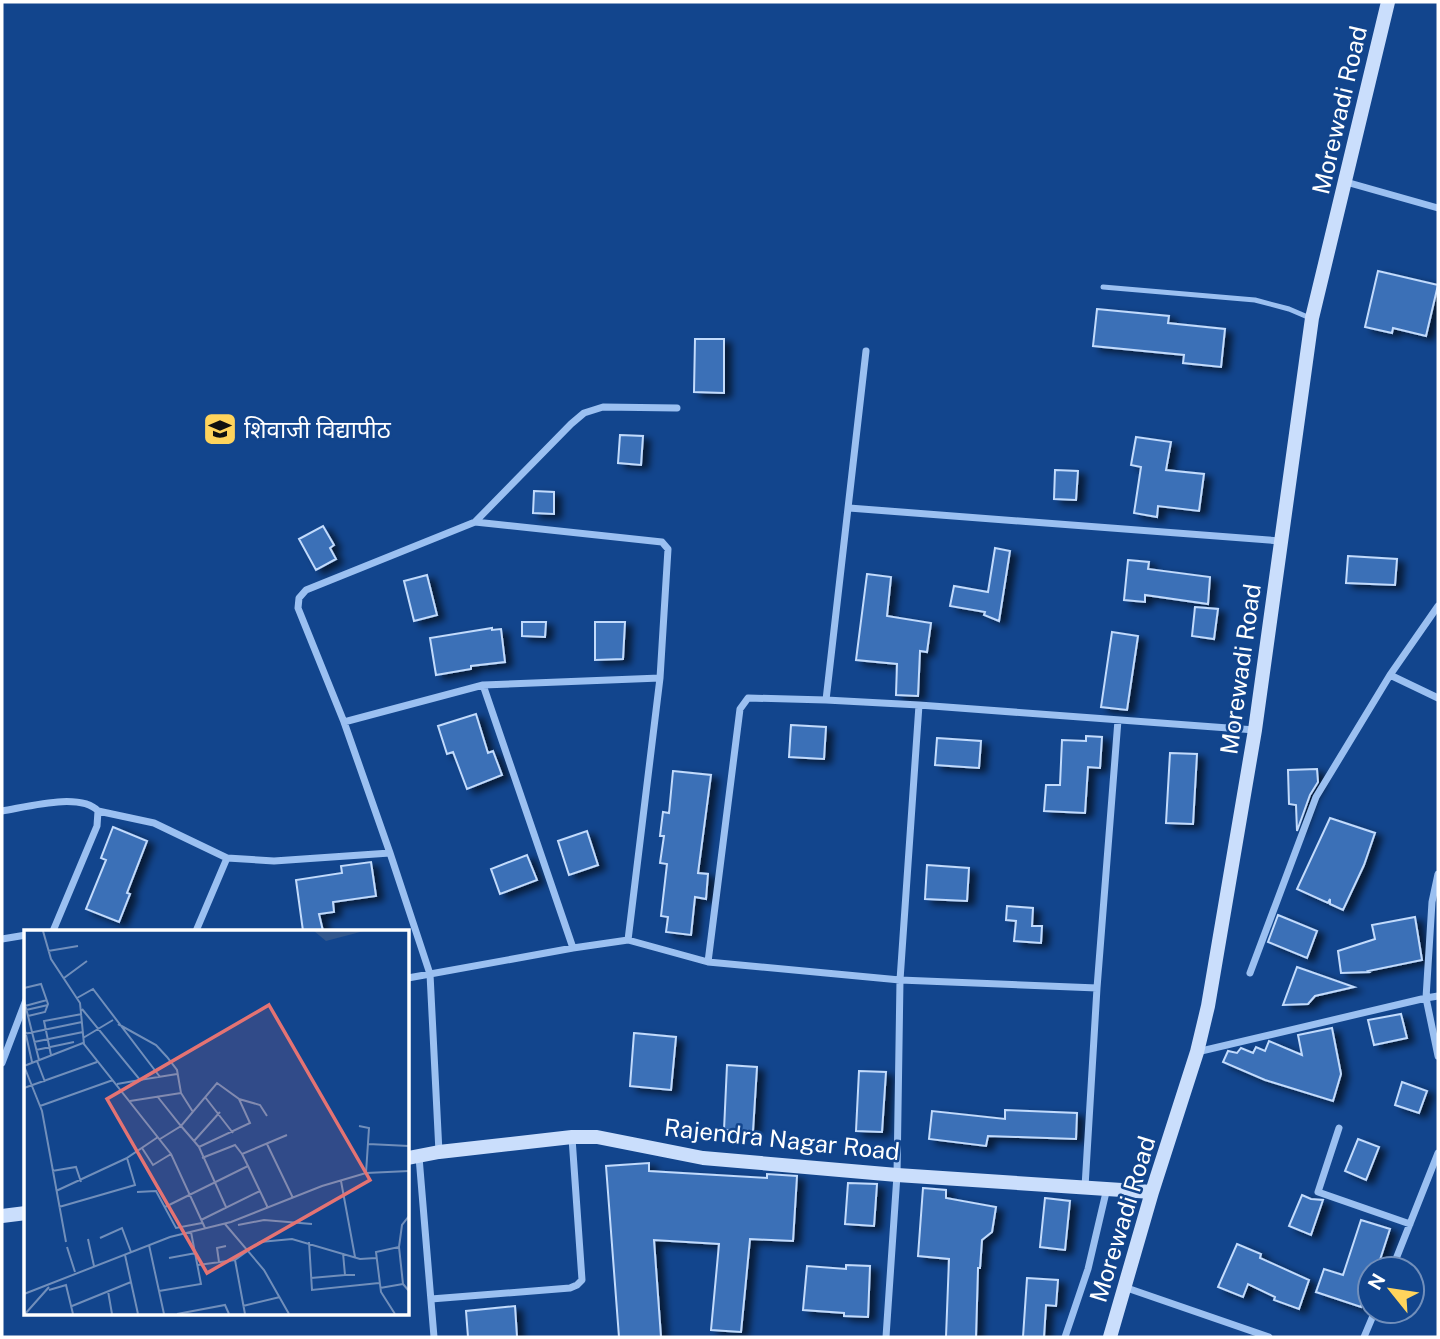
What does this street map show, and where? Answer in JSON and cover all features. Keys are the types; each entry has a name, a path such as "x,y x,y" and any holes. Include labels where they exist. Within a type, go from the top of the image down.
{"main road":[{"name":"Morewadi Road","path":"1110,1337 1208,1006 1255,730 1312,318 1388,2"},
{"name":"Rajendra Nagar Road","path":"414,1158 439,1152 572,1137 597,1137 703,1158 897,1175 1152,1192"},
{"path":"2,1216 24,1213"}],"street":[{"path":"1346,182 1438,208"},
{"path":"826,700 866,351"},
{"path":"439,1152 430,974 344,722 298,608 299,598 306,590 475,522 584,413 603,407 677,408"},
{"path":"849,508 1281,541"},
{"path":"475,522 663,542 668,549 660,678 628,940"},
{"path":"1250,973 1315,797 1390,675 1438,606"},
{"path":"1390,675 1438,698"},
{"path":"344,722 483,685 660,678"},
{"path":"483,685 573,948"},
{"path":"708,962 740,709 748,698 919,705 1255,730"},
{"path":"886,1337 897,1175 900,981 919,705"},
{"path":"1085,1187 1118,720"},
{"path":"2,811 70,800 92,805 98,811 154,823 227,858 274,861 390,853"},
{"path":"53,930 97,826 98,811"},
{"path":"196,930 227,858"},
{"path":"1438,874 1432,902 1426,998 1438,1056"},
{"path":"2,939 24,935"},
{"path":"410,978 628,940 708,962 900,981 1097,988"},
{"path":"1196,1052 1438,996"},
{"path":"2,1062 24,1005"},
{"path":"1339,1128 1318,1192 1410,1224"},
{"path":"431,1299 570,1288 577,1285 582,1279 572,1137"},
{"path":"1398,1255 1438,1153"},
{"path":"414,1158 434,1337"},
{"path":"1065,1337 1088,1269 1107,1188"},
{"path":"1124,1287 1269,1337"}],"lane":[{"path":"1103,287 1255,300 1312,318"}],"building":[{"path":"1378,271 1438,285 1426,336 1393,328 1392,333 1365,327"},
{"path":"1097,309 1169,316 1168,323 1225,329 1221,367 1183,363 1184,355 1093,346"},
{"path":"695,339 724,339 724,393 694,392"},
{"path":"620,435 643,436 641,465 618,463"},
{"path":"1136,437 1171,442 1166,470 1204,474 1199,511 1158,506 1157,517 1134,513 1141,467 1131,465"},
{"path":"1055,470 1078,471 1076,500 1054,499"},
{"path":"534,491 554,492 554,514 533,513"},
{"path":"323,526 334,545 330,548 336,559 316,570 299,539"},
{"path":"995,548 1010,551 999,621 984,615 985,612 950,606 954,586 988,592"},
{"path":"1348,556 1397,559 1395,585 1346,583"},
{"path":"1128,560 1149,562 1148,569 1210,577 1208,604 1145,595 1145,602 1124,600"},
{"path":"867,574 891,577 887,616 931,623 927,652 920,651 918,696 896,695 897,664 856,660"},
{"path":"427,575 437,615 414,621 404,581"},
{"path":"1195,607 1218,609 1214,639 1192,636"},
{"path":"522,622 546,622 545,637 522,636"},
{"path":"595,622 625,622 623,659 595,660"},
{"path":"492,628 501,629 505,662 471,666 471,669 436,675 430,638"},
{"path":"1112,632 1138,636 1127,710 1101,707"},
{"path":"476,714 488,753 493,751 502,775 467,789 453,752 447,754 438,726"},
{"path":"791,725 826,727 824,759 789,757"},
{"path":"1086,736 1102,737 1100,768 1088,767 1085,813 1044,811 1046,785 1060,785 1062,740 1086,741"},
{"path":"937,738 981,741 979,768 935,765"},
{"path":"1170,753 1197,754 1193,824 1166,823"},
{"path":"1317,769 1318,782 1310,795 1297,831 1296,805 1289,804 1288,770"},
{"path":"673,771 711,775 698,873 708,874 706,899 695,897 691,935 666,932 668,917 661,916 667,864 660,863 664,836 660,836 663,812 669,813"},
{"path":"1330,818 1375,833 1364,865 1343,910 1330,904 1330,899 1328,903 1297,889"},
{"path":"113,827 147,841 119,922 86,909 106,860 101,858"},
{"path":"587,831 598,865 569,875 558,841"},
{"path":"527,855 537,880 500,894 491,869"},
{"path":"371,862 376,896 333,902 334,912 319,914 323,930 303,930 296,880 342,873 341,866"},
{"path":"927,865 969,868 967,901 925,899"},
{"path":"1007,906 1033,908 1032,926 1042,926 1041,943 1014,941 1016,921 1006,920"},
{"path":"1278,915 1317,931 1307,958 1268,942"},
{"path":"1415,917 1422,960 1369,972 1341,973 1338,951 1375,939 1372,925"},
{"path":"1297,967 1354,987 1315,996 1308,1004 1283,1005"},
{"path":"1401,1014 1407,1038 1374,1045 1368,1020"},
{"path":"1332,1028 1341,1074 1333,1101 1265,1080 1223,1062 1228,1051 1237,1053 1241,1048 1253,1053 1256,1047 1265,1051 1269,1041 1302,1055 1298,1035"},
{"path":"634,1033 676,1037 671,1090 630,1086"},
{"path":"727,1065 757,1067 753,1131 724,1130"},
{"path":"859,1071 886,1072 882,1132 856,1131"},
{"path":"1402,1082 1427,1091 1419,1113 1395,1105"},
{"path":"1005,1110 1077,1113 1076,1139 988,1136 986,1146 929,1139 932,1111 1005,1119"},
{"path":"1358,1139 1379,1147 1366,1180 1345,1171"},
{"path":"649,1163 649,1171 767,1178 767,1174 797,1176 793,1241 750,1239 741,1332 711,1330 719,1244 654,1240 661,1337 619,1337 606,1166"},
{"path":"848,1183 877,1184 874,1226 845,1224"},
{"path":"923,1188 946,1190 946,1198 996,1207 992,1232 982,1240 978,1268 976,1337 946,1337 949,1259 918,1256"},
{"path":"1302,1195 1323,1200 1311,1235 1289,1226"},
{"path":"1045,1198 1070,1201 1065,1250 1040,1247"},
{"path":"1361,1220 1390,1229 1382,1255 1356,1255 1356,1305 1316,1292 1324,1269 1343,1275"},
{"path":"1237,1244 1261,1254 1260,1258 1309,1280 1299,1309 1274,1300 1275,1297 1248,1284 1243,1297 1218,1287"},
{"path":"846,1265 870,1266 868,1317 803,1310 807,1266 846,1269"},
{"path":"1027,1278 1058,1280 1056,1306 1046,1305 1044,1337 1023,1337"},
{"path":"515,1306 517,1337 468,1337 466,1311"}],"place":[{"name":"शिवाजी विद्यापीठ","path":"220,429"}]}
